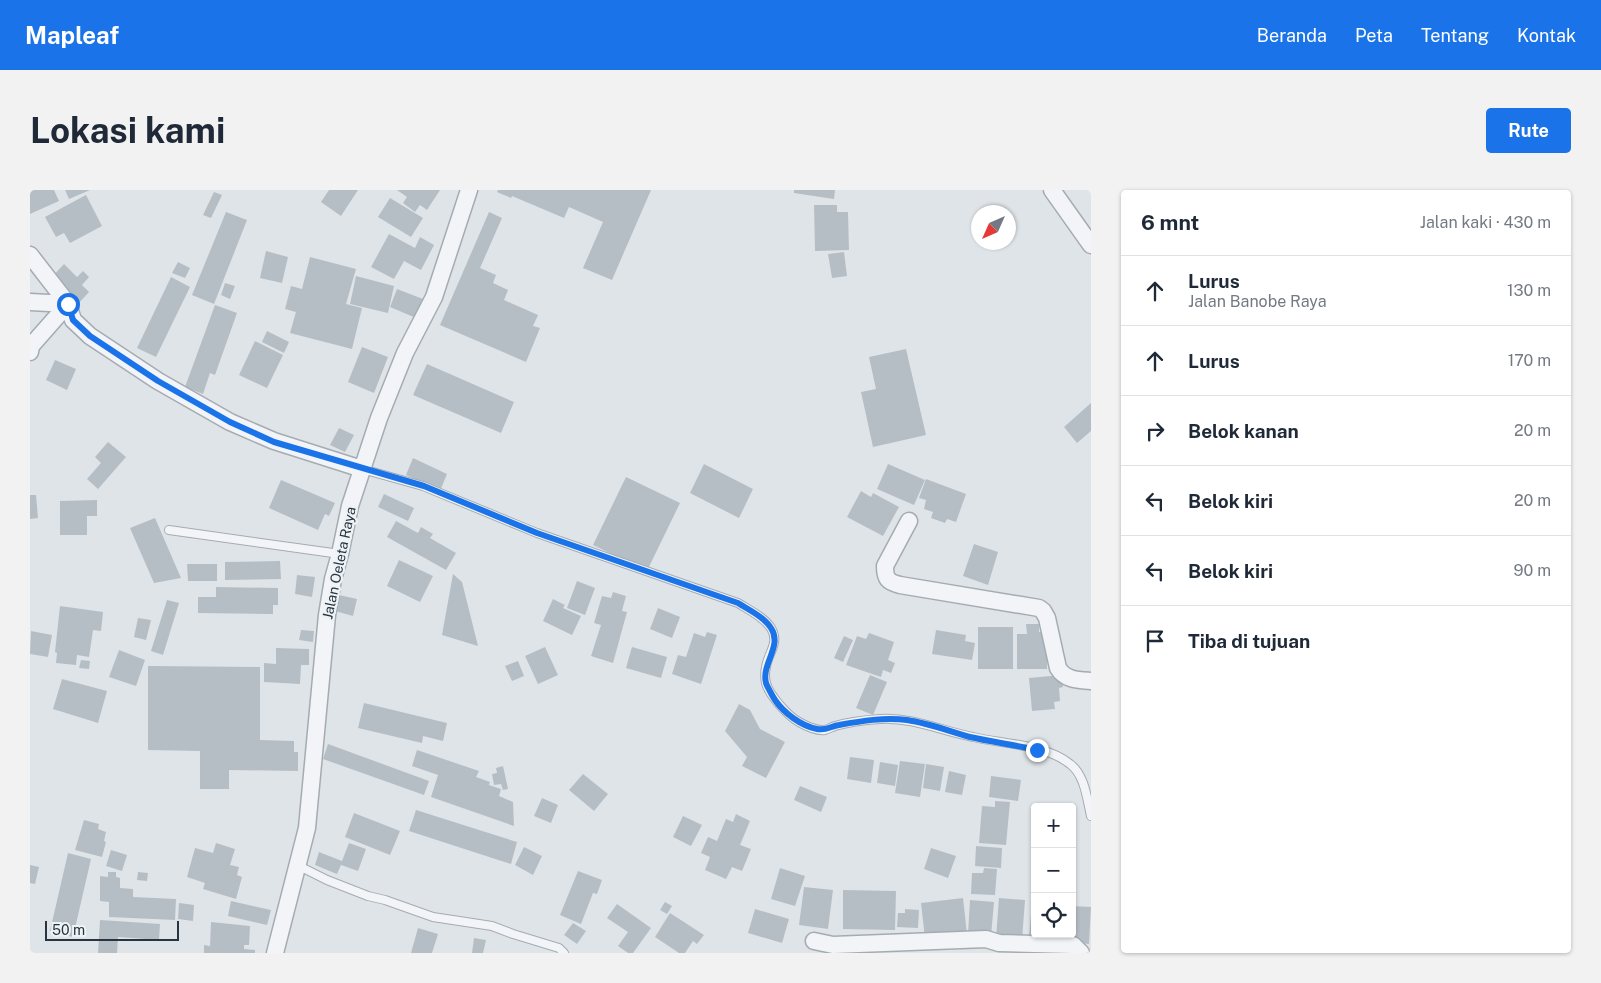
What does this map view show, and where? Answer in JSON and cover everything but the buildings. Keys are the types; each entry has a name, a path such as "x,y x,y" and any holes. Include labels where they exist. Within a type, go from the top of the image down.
{"street":[{"name":"Jalan Oeleta Raya","path":"275,953 307,828 327,614 350,506 379,418 405,353 434,297 469,190"},
{"path":"1052,190 1091,245"},
{"path":"30,255 68,304 73,320 90,336 158,381 222,417 274,442 362,469"},
{"path":"30,302 68,304"},
{"path":"30,352 31,346 68,304"},
{"path":"909,521 885,566 885,574 888,580 900,585 1039,608 1047,618 1058,668 1061,673 1078,680 1091,681"},
{"path":"814,940 832,949 913,947 986,939 999,948 1073,945 1081,953"}],"lane":[{"path":"362,469 424,486 537,533 738,603 763,620 771,628 775,642 766,667 766,683 774,699 804,725 825,730 834,726 860,721 882,719 907,720 972,737 1054,754 1072,765 1080,776 1091,816"},
{"path":"169,530 340,554"},
{"path":"297,865 326,880 368,896 434,917 492,926 559,948 564,953"}],"route":[{"path":"68,304 73,320 90,336 158,381 230,422 274,442 424,486 537,533 738,603 763,620 771,628 775,642 766,667 766,683 774,699 797,721 804,725 825,730 834,726 860,721 882,719 907,720 972,737 1037,750"}]}
